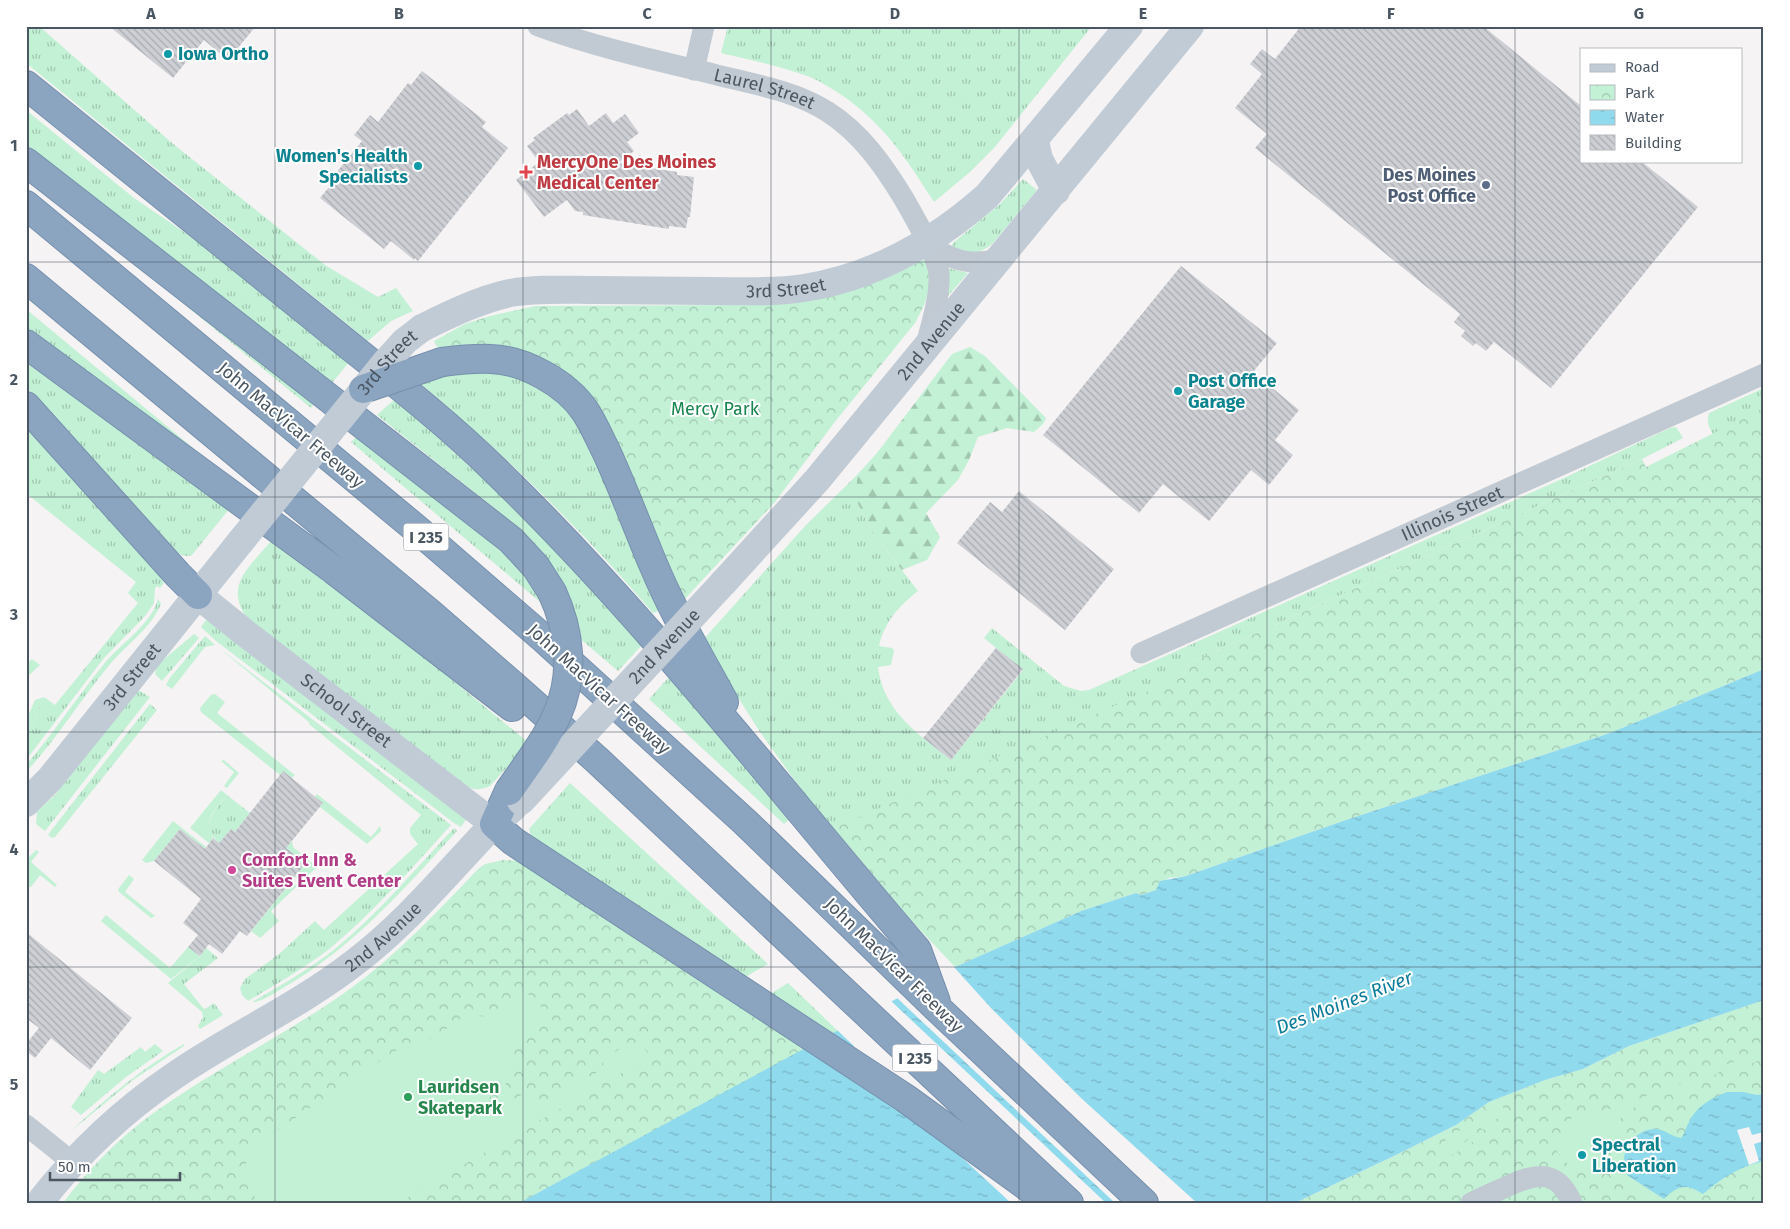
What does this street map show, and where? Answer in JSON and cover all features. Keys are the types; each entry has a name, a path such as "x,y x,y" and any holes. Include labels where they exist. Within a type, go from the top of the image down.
{"highway":[{"path":"26,85 406,392 493,468 597,573 917,950 938,1009"},
{"path":"26,162 511,540 536,567 552,592 559,608 568,643 566,684 557,715 548,733 515,796 494,824 514,841 905,1098 1050,1203"},
{"name":"John MacVicar Freeway","path":"26,206 432,542 543,638 812,885 938,1009 1144,1203"},
{"name":"I 235","path":"26,278 432,615 582,747 1070,1203"},
{"path":"27,345 334,570 685,842"},
{"path":"363,389 442,362 492,358 535,370 554,381 572,396 584,410 596,430 618,476 669,602 752,754"},
{"path":"26,406 178,575 198,594"}],"main road":[{"path":"927,243 965,216 988,196 1129,26"},
{"name":"2nd Avenue","path":"515,796 724,582 817,480 1190,26"},
{"path":"1035,141 1039,159 1056,191"},
{"name":"3rd Street","path":"26,803 50,779 363,389 404,341 422,328 480,302 510,293 546,290 757,292 805,288 855,276 894,260 927,243"},
{"name":"School Street","path":"198,594 244,633 494,824"},
{"name":"2nd Avenue","path":"39,1203 72,1162 121,1116 174,1076 281,1013 354,963 387,936 494,824"}],"street":[{"name":"Laurel Street","path":"538,26 578,41 801,98 828,112 850,128 874,154 916,219 935,259 939,272 936,300 924,350"},
{"path":"694,70 704,26"},
{"path":"927,243 942,254 970,263 999,259"},
{"name":"Illinois Street","path":"1141,653 1764,374"},
{"path":"26,1125 72,1162"},
{"path":"1471,1203 1525,1178 1537,1175 1556,1180 1562,1184 1567,1190 1572,1203"}],"green space":[{"path":"26,26 39,26 172,143 325,265 378,297 396,288 413,311 391,321 368,341 26,63"},
{"path":"728,26 1092,26 994,148 970,172 934,202 885,133 846,98 824,84 799,73 721,53"},
{"path":"26,110 134,198 209,249 350,361 331,384 26,145"},
{"path":"1023,179 1037,190 993,243 978,252 962,251 951,247 953,243 1000,204"},
{"path":"96,232 316,402 311,408"},
{"name":"Mercy Park","path":"923,260 929,263 929,287 926,300 915,323 834,423 775,502 682,602 586,396 439,350 434,341 465,324 490,316 535,306 755,305 810,300 856,288 888,277"},
{"path":"948,268 968,273 947,297"},
{"path":"26,309 228,477 26,330"},
{"path":"970,347 985,356 1046,418 1043,424 1034,432 1007,428 978,437 969,460 958,480 926,513 940,537 927,560 902,570 874,534 857,502 857,475 877,453 952,354"},
{"path":"26,363 106,418 230,508 192,555 181,555 172,547 26,387"},
{"path":"471,368 518,377 536,385 567,409 580,424 661,610 653,613 541,493 420,383"},
{"path":"1764,388 1764,409 1713,435 1708,422 1709,413"},
{"path":"395,399 496,490 554,547 642,645 618,671 578,637 562,586 555,571 544,554 522,530 377,415"},
{"path":"1764,408 1764,669 1610,733 1343,821 1186,876 1168,878 1156,890 1141,895 1136,893 1081,911 955,967 908,917 834,828 1183,676 1188,664 1642,459 1646,467"},
{"path":"26,425 158,571 164,583 160,588 157,586 155,588 154,603 146,615 104,658 26,760 26,738 44,697 55,705 138,603 128,593 136,582 26,493"},
{"path":"1676,427 1683,438 1642,459 1188,664 1183,676 1044,738 892,897 803,792 760,732 702,641 806,525 857,475 857,502 874,534 918,591 905,602 885,629 879,646 892,648 894,651 891,665 878,667 881,683 895,709 904,720 926,741 951,760 1023,670 984,638 992,628 1064,686 1081,691 1089,690 1564,478 1670,428"},
{"path":"356,437 517,563 527,575 546,607 351,442"},
{"path":"271,541 378,619 529,743 490,786 476,789 463,785 248,620 241,608 238,587 247,569"},
{"path":"158,599 161,604 150,622 107,668 26,772 26,765 104,664 142,626"},
{"path":"208,619 467,818 461,827 216,641 201,627"},
{"path":"194,634 199,638 162,681 155,674 157,665"},
{"path":"205,636 215,645 205,647 172,689 166,685 169,679"},
{"path":"219,648 451,825 392,890 345,936 309,964 248,1001 242,995 240,988 245,979 279,954 315,921 324,930 418,844 410,834 410,828 421,815 405,802 407,799"},
{"path":"32,659 40,665 26,678 26,665"},
{"path":"670,676 789,820 784,824 649,699"},
{"path":"138,690 150,697 45,831 36,824 37,812 56,794 133,693"},
{"path":"215,694 225,702 217,713 295,775 292,778 283,772 280,775 201,712 200,708 211,695"},
{"path":"44,697 26,738 26,721 35,700"},
{"path":"150,704 157,710 55,837 52,838 48,835 50,832"},
{"path":"311,721 408,799 405,802 309,724"},
{"path":"224,760 239,773 227,788 224,786 234,772 221,761"},
{"path":"570,783 768,964 745,977 538,844 531,836 529,829"},
{"path":"221,790 227,795 210,820 210,831 213,838 209,843 190,828"},
{"path":"317,794 371,837 380,826 381,831 367,844 320,807 323,803 315,797"},
{"path":"227,795 250,813 235,832 231,829 219,843 213,837 209,825 214,813"},
{"path":"173,821 206,847 205,849 180,829 154,861 146,863 142,860"},
{"path":"454,828 457,831 437,853 397,896 355,936 309,972 268,997 252,1002 316,963 336,948 382,905"},
{"path":"292,841 293,847 317,867 301,882 295,877 305,863 286,848"},
{"path":"36,850 39,852 31,862 57,885 55,887 40,875 31,887 26,886 26,860"},
{"path":"503,860 521,861 809,1048 519,1203 63,1203 102,1157 148,1117 197,1084 347,991 399,948 478,869 485,864"},
{"path":"129,875 134,879 125,892 155,916 151,918 118,891"},
{"path":"291,882 297,886 271,911 279,921 260,938 251,931"},
{"path":"106,915 170,968 188,947 200,956 171,979 101,921"},
{"path":"206,948 218,958 184,984 203,1008 205,1009 214,1003 223,1015 200,1029 198,1026 203,1017 202,1012 168,983 200,956"},
{"path":"788,983 838,1031 832,1035 770,994"},
{"name":"Lauridsen Skatepark","path":"525,994 537,999 541,1007 541,1013 516,1041 508,1079 502,1089 471,1106 479,1119 532,1089 541,1104 605,1068 601,1059 630,1044 634,1052 643,1048 652,1057 642,1061 398,1203 258,1203 249,1187 245,1174 246,1162 255,1145 395,1051 431,1038 464,1017 491,1017 499,1015 506,1011 517,998"},
{"path":"1764,1000 1764,1203 1295,1203 1456,1125 1489,1102 1545,1080 1583,1069 1629,1046"},
{"path":"155,1044 163,1051 126,1077 81,1115 71,1107 98,1070 104,1074 141,1047 145,1052"},
{"path":"184,1044 184,1046 133,1080 70,1132 124,1085 153,1063"},
{"path":"1764,1049 1764,1058 1753,1063 1723,1070 1690,1090 1662,1096 1636,1106 1621,1118 1610,1133 1608,1133 1604,1139 1606,1141 1594,1163 1584,1171 1578,1171 1567,1163 1550,1140 1562,1132 1558,1127 1578,1114 1589,1116 1597,1114 1690,1080"},
{"path":"1501,1106 1506,1110 1505,1114 1484,1130 1480,1128 1479,1120"},
{"path":"1509,1119 1496,1132 1469,1144 1455,1154 1445,1157 1449,1150 1454,1151 1469,1139 1489,1133 1499,1124"},
{"path":"1469,1124 1473,1124 1475,1130 1451,1146 1445,1144 1447,1138"},
{"path":"1616,1173 1627,1175 1670,1203 1655,1203 1633,1184"},
{"path":"1757,1182 1764,1203 1757,1203 1749,1185"}],"water":[{"name":"Des Moines River","path":"1764,669 1764,1000 1629,1046 1583,1069 1545,1080 1489,1102 1456,1125 1295,1203 519,1203 955,967 1081,911 1136,893 1141,895 1156,890 1160,881 1186,876 1343,821 1610,733"},
{"path":"1727,1092 1764,1094 1764,1161 1732,1173 1703,1194 1692,1188 1682,1187 1664,1199 1627,1175 1624,1163 1625,1153 1634,1138 1644,1132 1655,1129 1681,1138 1691,1118 1699,1108 1709,1100"}],"pier":[{"path":"953,966 991,1008 1081,1098 1197,1203 1115,1203 896,997"},
{"path":"890,1000 1106,1203 1011,1203 957,1153 916,1121 851,1048 854,1046 836,1029"},
{"path":"1749,1127 1752,1135 1764,1132 1764,1141 1754,1144 1759,1161 1749,1165 1737,1130"}],"building":[{"name":"Iowa Ortho","path":"109,26 256,26 228,60 204,40 173,78"},
{"name":"Des Moines Post Office","path":"1301,26 1483,26 1580,105 1580,162 1642,162 1698,207 1551,388 1494,342 1486,351 1476,343 1473,346 1461,336 1465,331 1454,322 1460,314 1255,148 1267,134 1235,108 1262,74 1250,64 1262,49 1275,59"},
{"name":"Women's Health Specialists","path":"422,71 486,122 482,127 508,148 418,261 415,258 414,260 391,241 384,249 320,198 334,181 331,179 362,141 354,135 370,115 378,122 408,83 411,85"},
{"path":"577,109 589,126 606,113 613,123 625,114 639,133 627,142 634,151 618,163 677,172 677,175 694,177 690,217 688,217 686,228 669,226 669,229 583,215 583,212 575,211 567,200 544,217 516,180 539,162 527,146 535,140 533,138 567,113 569,115"},
{"name":"Post Office Garage","path":"1181,266 1277,343 1253,372 1299,410 1275,440 1293,455 1269,485 1251,470 1209,521 1163,484 1139,513 1043,435"},
{"path":"1019,491 1114,569 1065,630 957,543 990,502 1002,512"},
{"path":"996,648 1023,669 951,760 923,738"},
{"name":"Comfort Inn & Suites Event Center","path":"283,771 323,803 286,848 306,863 247,936 240,931 222,954 209,944 200,956 188,947 198,935 183,923 201,899 154,861 180,829 205,849 213,838 219,843 231,829 235,832"},
{"path":"26,932 132,1018 90,1070 51,1038 35,1058 26,1051 26,1044 39,1028 26,1018"}],"place":[{"name":"Iowa Ortho","path":"168,54"},
{"name":"Women's Health Specialists","path":"418,166"},
{"name":"MercyOne Des Moines Medical Center","path":"526,172"},
{"name":"Des Moines Post Office","path":"1486,185"},
{"name":"Post Office Garage","path":"1178,391"},
{"name":"Comfort Inn & Suites Event Center","path":"232,870"},
{"name":"Lauridsen Skatepark","path":"408,1097"},
{"name":"Spectral Liberation","path":"1582,1155"}]}
